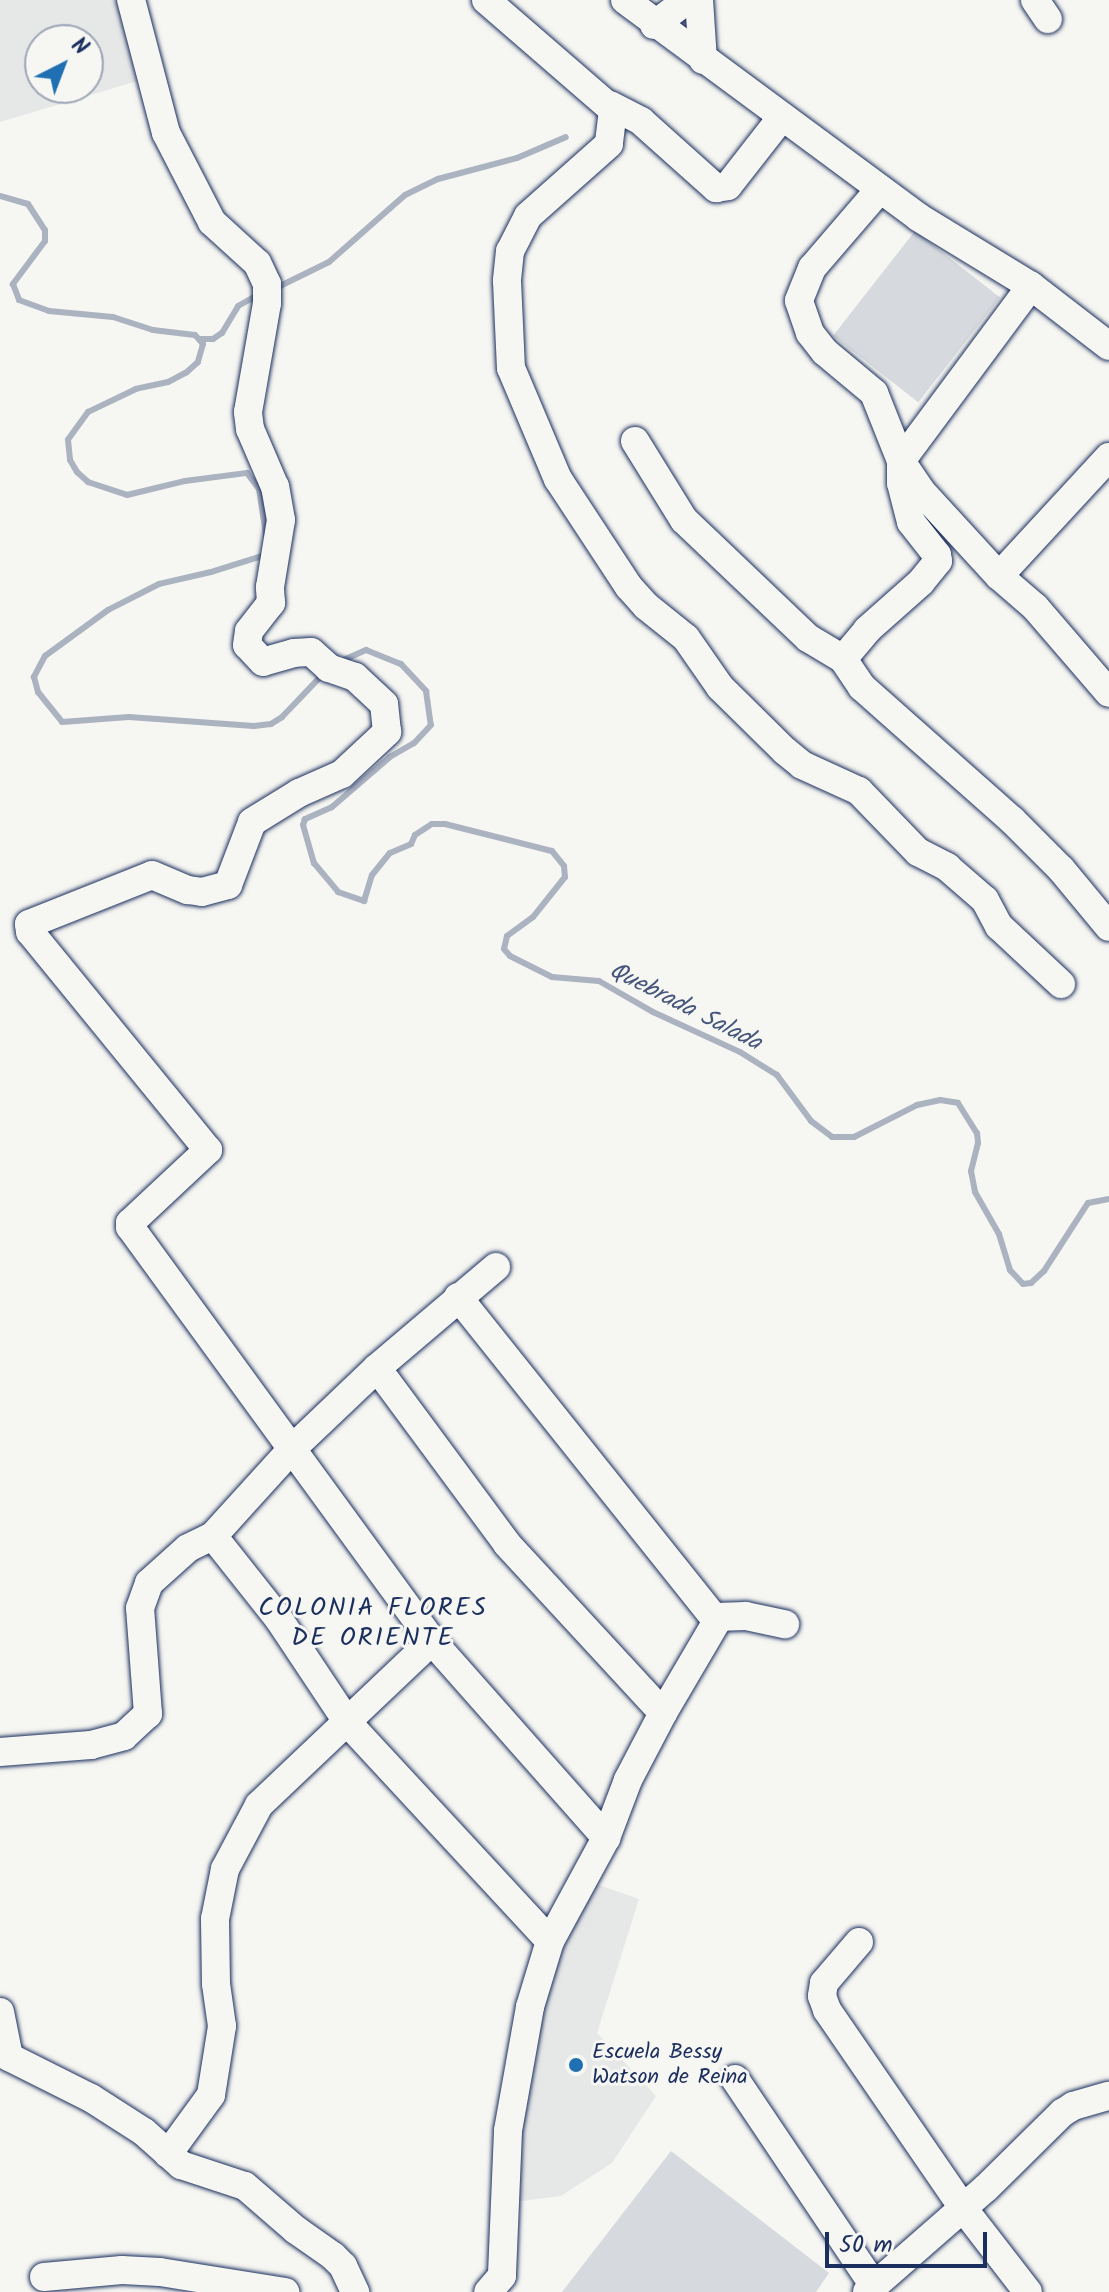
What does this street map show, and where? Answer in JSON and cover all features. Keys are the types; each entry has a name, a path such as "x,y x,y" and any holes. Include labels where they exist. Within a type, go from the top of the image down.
{"street":[{"path":"131,0 166,133 212,222 257,263 267,293 248,412 250,429 275,487 281,520 271,576 271,603 249,631 247,645 263,662 294,653 311,652 329,668 355,677 384,704 387,732 342,774 299,793 252,822 228,885 202,892 188,890 152,875 31,922 29,927 208,1150 130,1223 130,1227 432,1641 606,1838"},
{"path":"486,0 610,105 641,121 716,188 728,186 782,117"},
{"path":"625,0 654,25 918,217 1031,286 1109,346"},
{"path":"654,25 687,0"},
{"path":"699,0 703,60"},
{"path":"610,105 614,116 609,144 528,216 510,251 507,281 511,368 558,479 629,587 646,606 686,638 720,687 792,758 859,791 918,852 947,867 985,900 999,926 1061,984"},
{"path":"880,189 812,268 799,301 810,333 825,352 874,393 901,461 921,491 999,576 1035,607 1107,685"},
{"path":"843,659 938,561 937,555 911,522 901,483 901,461 1031,286"},
{"path":"635,441 684,520 808,638 843,659 862,687 1012,820 1061,869 1109,927"},
{"path":"999,576 1109,457"},
{"path":"0,1752 91,1745 124,1736 148,1714 140,1608 149,1583 188,1548 213,1536 292,1449 377,1368 496,1267"},
{"path":"458,1297 716,1617 716,1625 663,1713 628,1780 606,1838 550,1941 530,2007 508,2131 502,2276 488,2292"},
{"path":"377,1368 507,1544 663,1713"},
{"path":"213,1536 278,1618 348,1723 550,1941"},
{"path":"716,1617 746,1616 785,1624"},
{"path":"168,2154 211,2095 222,2026 216,1984 215,1919 225,1869 259,1805 303,1759 348,1723 432,1641"},
{"path":"859,1942 824,1983 822,1996 827,2010 963,2208 1028,2292"},
{"path":"0,2012 9,2057 91,2098 144,2132 181,2165 245,2186 296,2230 333,2256 343,2266 355,2292"},
{"path":"735,2079 871,2289 963,2208 1062,2113 1073,2106 1109,2096"},
{"path":"44,2277 122,2270 160,2272 285,2292"}],"shaded area":[{"path":"0,0 117,0 144,79 104,91 104,24 24,24 24,104 60,104 0,122"},
{"path":"915,231 1000,297 918,402 833,336"},
{"name":"Escuela Bessy Watson de Reina","path":"590,1882 639,1899 597,2033 656,2096 612,2163 561,2196 513,2202 519,2097 544,1980"},
{"path":"671,2151 829,2273 816,2292 562,2292"}],"waterway":[{"path":"276,288 329,262 405,195 438,179 517,158 566,137"},
{"name":"Quebrada Salada","path":"0,196 28,204 45,230 45,241 13,284 19,300 49,311 113,317 153,330 195,335 203,344 198,362 187,372 168,382 136,389 88,412 68,440 70,460 77,472 88,482 127,495 185,481 247,473 259,489 266,534"},
{"path":"200,339 213,339 222,333 238,306 258,295"},
{"name":"Quebrada Salada","path":"265,552 262,556 211,572 159,584 108,610 45,656 34,677 38,692 62,722 129,717 254,726 271,724 282,717 324,673"},
{"name":"Quebrada Salada","path":"339,662 366,650 401,664 426,691 431,725 414,743 390,757 332,807 305,819 303,825 314,863 338,892 364,901 372,875 390,853 411,844 415,835 432,824 445,824 552,851 564,866 565,877 533,917 507,936 504,949 510,956 552,977 599,981 653,1012 740,1052 777,1075 811,1121 832,1137 854,1137 917,1105 940,1100 958,1103 977,1133 978,1143 971,1171 975,1192 999,1234 1010,1270 1023,1284 1031,1283 1044,1271 1088,1203 1109,1199"}],"place":[{"name":"Escuela Bessy Watson de Reina","path":"576,2065"}],"district":[{"name":"COLONIA FLORES DE ORIENTE","path":"373,1624"}]}
